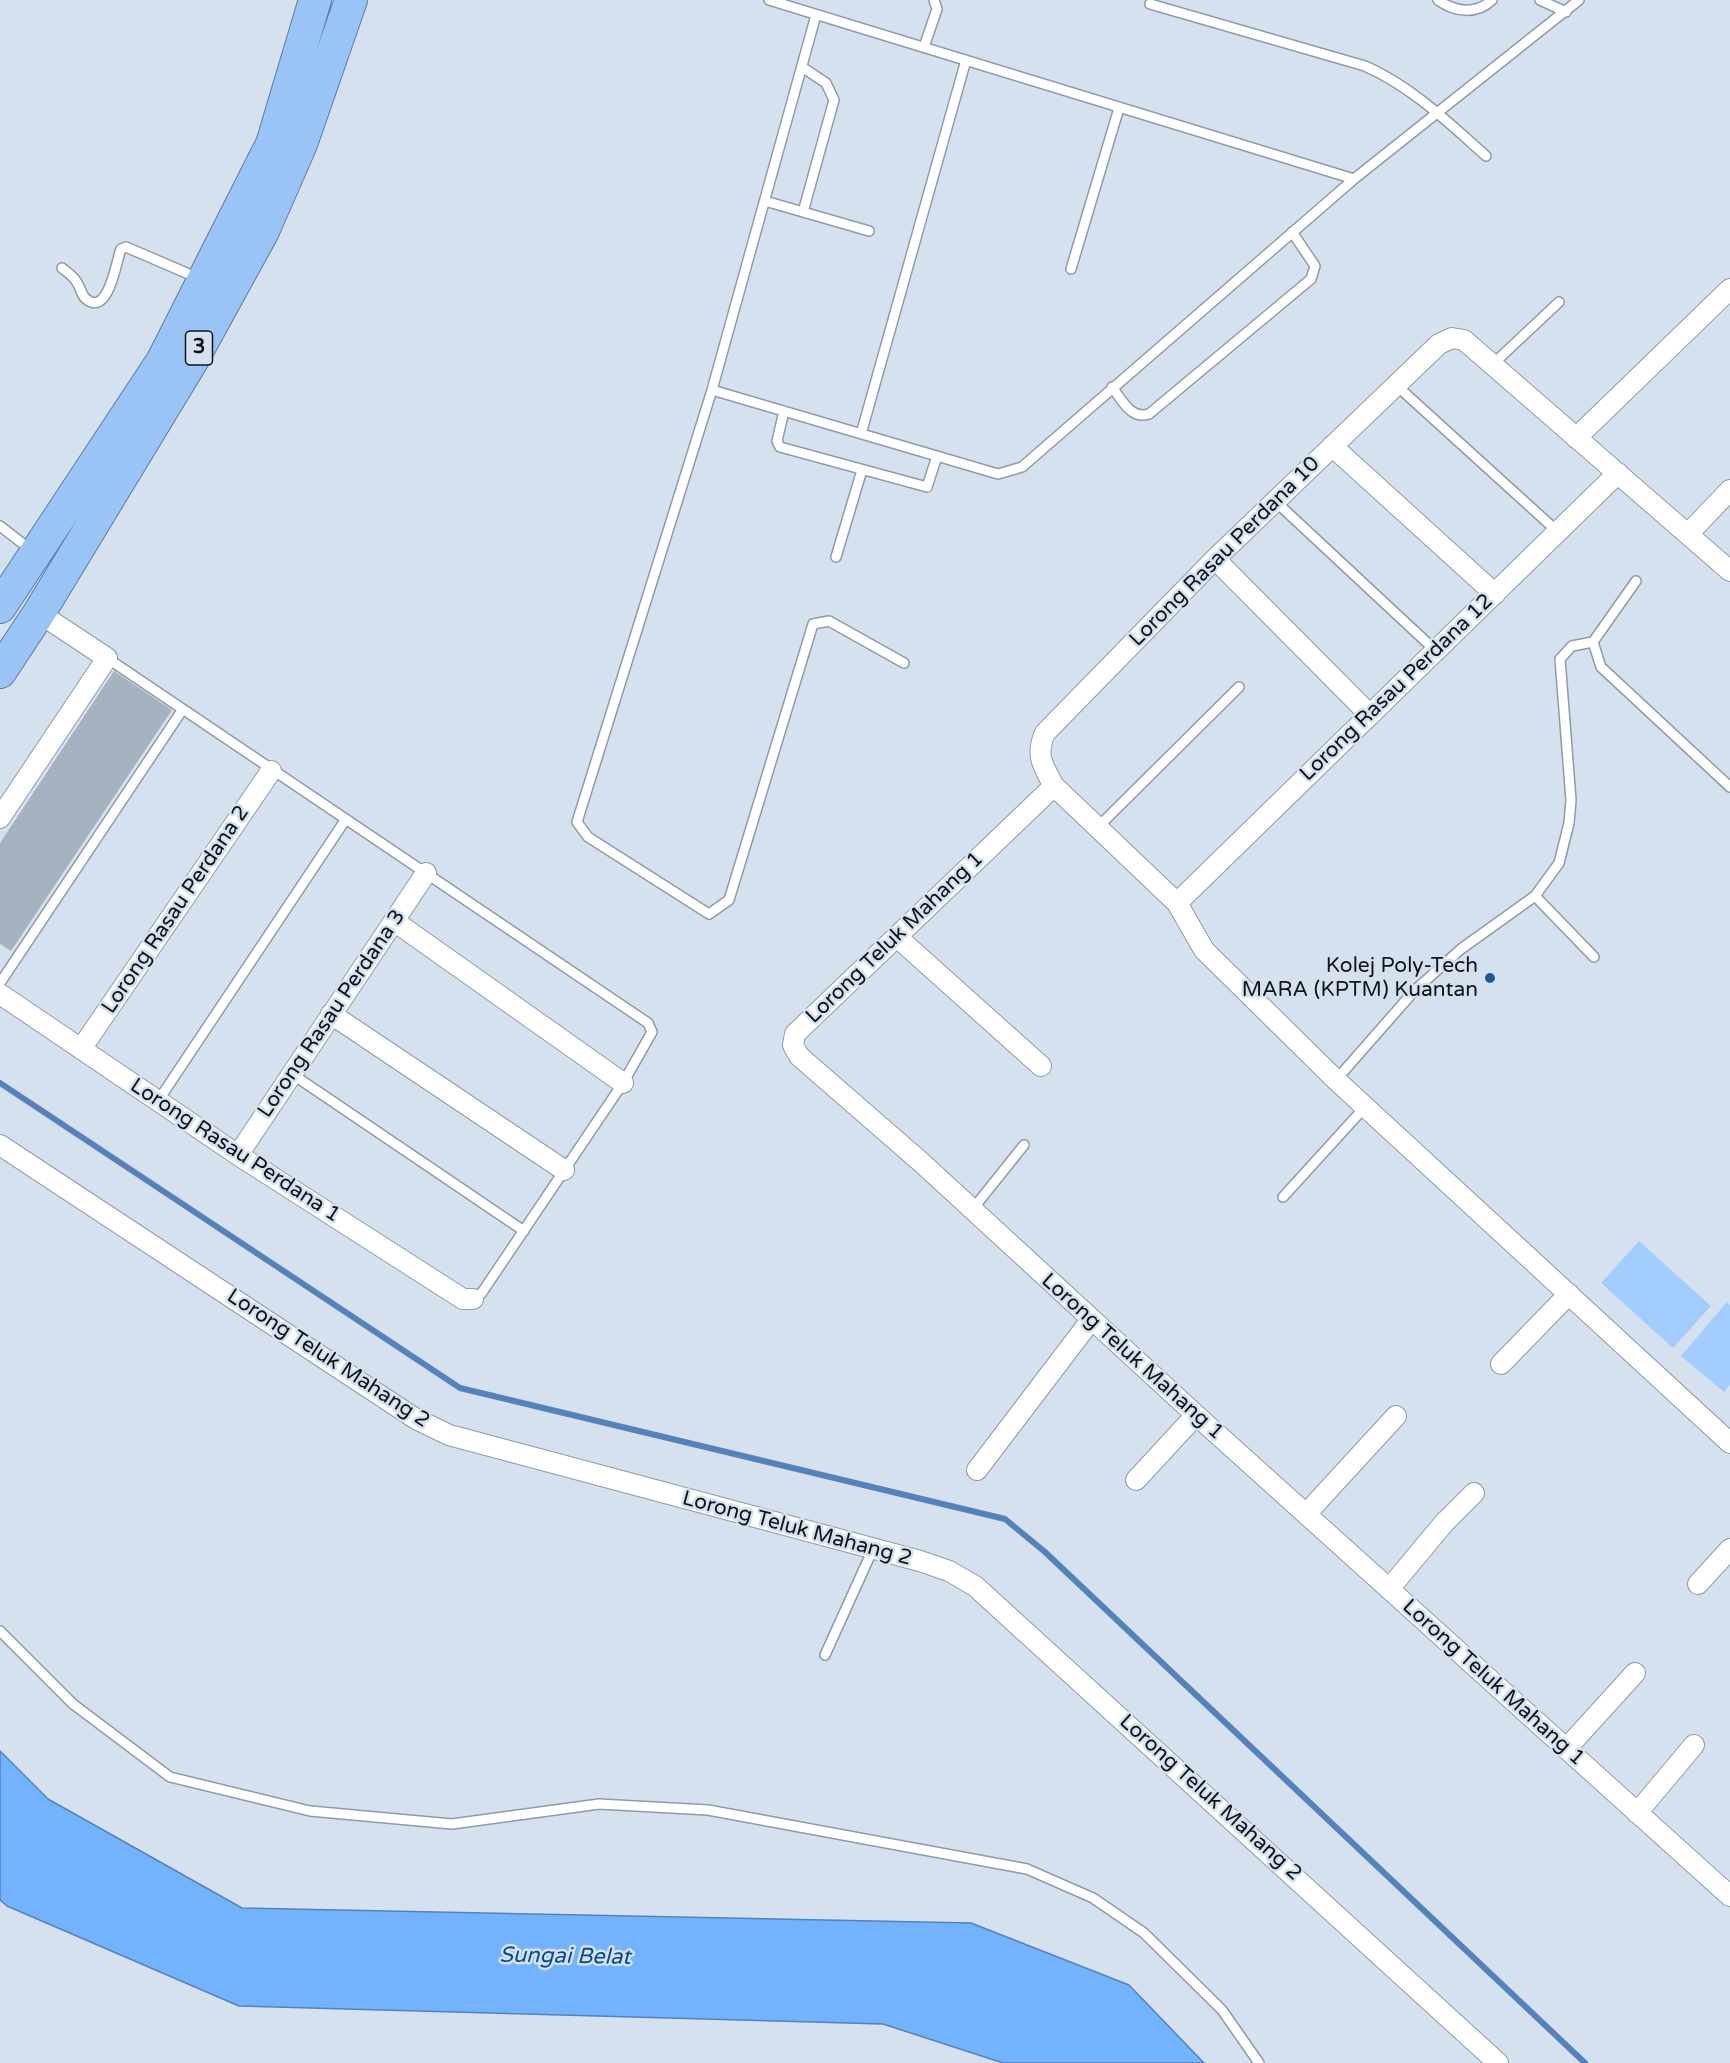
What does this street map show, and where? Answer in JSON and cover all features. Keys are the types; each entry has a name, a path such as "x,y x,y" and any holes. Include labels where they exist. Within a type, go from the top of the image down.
{"highway":[{"name":"3","path":"0,607 162,360 272,144 315,0"},
{"name":"3","path":"0,672 39,613 190,364 263,231 301,144 351,0"}],"street":[{"path":"1576,438 1730,289"},
{"name":"Lorong Rasau Perdana 10","path":"1054,786 1042,763 1039,746 1045,733 1215,559 1332,446 1439,344 1452,338 1464,340 1492,365"},
{"path":"1492,365 1730,571"},
{"path":"1332,446 1495,594"},
{"name":"Lorong Rasau Perdana 12","path":"1177,903 1618,473"},
{"path":"1688,534 1730,490"},
{"path":"1215,559 1370,715"},
{"path":"0,818 106,658 39,613"},
{"name":"Lorong Rasau Perdana 2","path":"81,1049 271,771"},
{"path":"1054,786 1177,903 1204,950 1336,1080 1730,1443"},
{"name":"Lorong Teluk Mahang 1","path":"1054,786 795,1034 793,1045 799,1056 1730,1896"},
{"name":"Lorong Rasau Perdana 3","path":"238,1155 426,873"},
{"path":"394,921 623,1083"},
{"path":"897,937 1041,1065"},
{"name":"Lorong Rasau Perdana 1","path":"0,994 238,1155 463,1299 473,1299"},
{"path":"331,1014 564,1170"},
{"name":"Lorong Teluk Mahang 2","path":"0,1145 416,1419 449,1436 873,1549 949,1571 975,1586 1498,2063"},
{"path":"1501,1364 1569,1294"},
{"path":"977,1470 1091,1320"},
{"path":"1136,1479 1196,1415"},
{"path":"1306,1514 1396,1416"},
{"path":"1389,1589 1444,1523 1474,1493"},
{"path":"1698,1584 1730,1549"},
{"path":"1566,1749 1635,1672"},
{"path":"1637,1813 1694,1745"}],"lane":[{"path":"769,0 1354,179"},
{"path":"924,47 937,9 934,0"},
{"path":"1438,0 1448,7 1461,10 1475,9 1492,0"},
{"path":"1540,0 1566,12"},
{"path":"712,390 998,474 1011,472 1022,467 1354,179 1579,0"},
{"path":"1150,4 1365,66 1396,82 1437,113 1486,156"},
{"path":"816,15 712,390 577,822 588,837 709,914 729,900 813,624 829,621 904,663"},
{"path":"861,434 966,60"},
{"path":"802,67 826,83 834,100 804,212"},
{"path":"1071,269 1119,108"},
{"path":"765,201 869,231"},
{"path":"1112,387 1133,414 1142,416 1149,414 1311,279 1315,266 1292,232"},
{"path":"62,268 75,279 87,299 92,301 102,298 115,278 121,249 133,248 203,280"},
{"path":"1492,365 1559,302"},
{"path":"1396,385 1558,532"},
{"path":"784,411 777,441 780,447 927,487 937,456"},
{"path":"836,557 862,470"},
{"path":"1275,501 1436,651"},
{"path":"2,527 35,554"},
{"path":"1336,1080 1415,990 1461,949 1535,896 1559,863 1572,800 1560,659 1572,646 1593,642 1636,580"},
{"path":"1593,642 1601,667 1728,781"},
{"path":"106,658 648,1023 652,1032 623,1083 481,1294 473,1299"},
{"path":"1098,827 1239,687"},
{"path":"0,983 183,709"},
{"path":"158,1101 346,819"},
{"path":"1535,896 1594,957"},
{"path":"292,1074 524,1231"},
{"path":"1283,1197 1365,1107"},
{"path":"972,1210 1024,1145"},
{"path":"825,1655 873,1549"},
{"path":"0,1631 73,1704 170,1777 310,1811 452,1824 598,1804 708,1810 1027,1869 1093,1898 1144,1933 1222,2010 1259,2063"}],"shaded area":[{"path":"1639,1241 1711,1306 1673,1348 1601,1283"},
{"path":"1727,1302 1730,1305 1730,1385 1724,1392 1681,1356"}],"water":[{"name":"Sungai Belat","path":"0,1751 48,1799 242,1908 971,1923 1129,1985 1204,2063 1003,2063 883,2024 239,2006 7,1906 0,1900"}],"building":[{"path":"114,671 172,710 11,951 0,944 0,843"}],"waterway":[{"path":"0,1083 460,1388 1005,1519 1045,1552 1585,2063"}],"place":[{"name":"Kolej Poly-Tech MARA (KPTM) Kuantan","path":"1490,978"}]}
